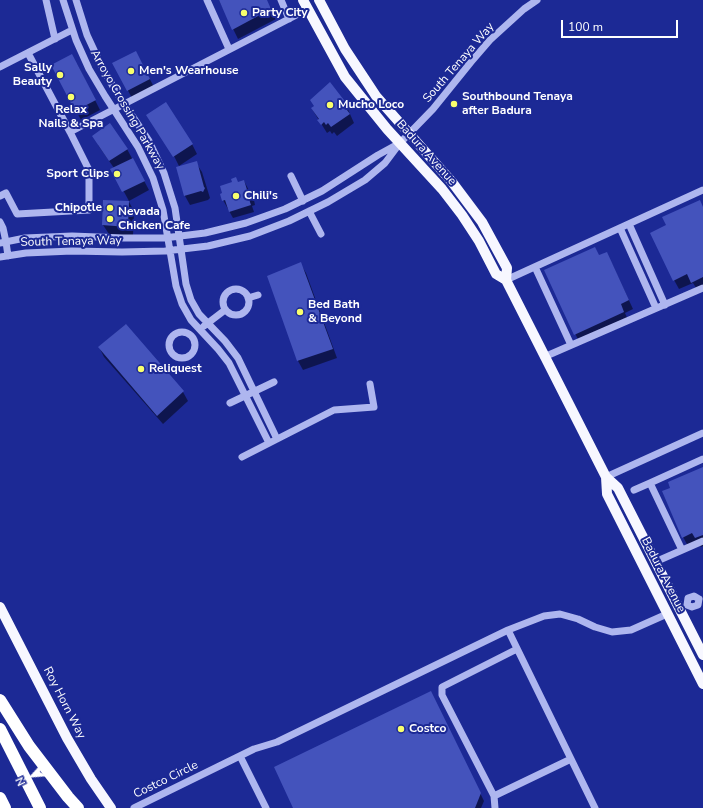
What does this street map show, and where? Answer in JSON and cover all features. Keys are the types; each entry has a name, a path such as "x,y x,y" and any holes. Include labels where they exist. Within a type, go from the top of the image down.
{"highway":[{"path":"0,700 29,746 78,808"},
{"path":"0,729 40,808"},
{"path":"0,798 5,808"}],"main road":[{"name":"Badura Avenue","path":"319,0 345,49 381,102 452,182 482,222 507,268 506,280 544,357 606,477 618,488 655,562 683,606 703,656"},
{"name":"Badura Avenue","path":"305,4 345,77 382,124 442,189 462,215 479,241 496,274 506,280"},
{"name":"Badura Avenue","path":"606,477 607,494 703,684"},
{"name":"Roy Horn Way","path":"0,606 67,738 90,779 111,808"},
{"path":"667,614 683,606"}],"street":[{"path":"46,0 55,39"},
{"name":"Arroyo Crossing Parkway","path":"63,0 72,30 89,69 138,147 153,178 163,210 178,295 186,312 199,330 224,356 269,443"},
{"name":"Arroyo Crossing Parkway","path":"76,0 87,35 100,63 148,141 171,190 180,236 188,292 195,307 238,358 277,439"},
{"path":"207,0 229,49"},
{"path":"281,0 289,19"},
{"name":"South Tenaya Way","path":"0,257 26,253 72,251 170,251 208,246 250,236 289,221 328,202 365,180 385,163 400,143 434,109 490,40 524,9 537,0"},
{"path":"70,132 289,19 305,4"},
{"path":"0,67 72,30"},
{"path":"0,196 6,193 18,214 89,210 89,170 28,53"},
{"name":"South Tenaya Way","path":"3,242 25,238 72,236 123,238 168,237 205,233 246,223 285,210 303,201 400,143"},
{"path":"291,176 303,201"},
{"path":"506,280 703,190"},
{"path":"309,211 321,234"},
{"path":"0,222 3,228 3,242 8,256"},
{"path":"628,224 665,305"},
{"path":"620,228 656,308"},
{"path":"535,267 571,345"},
{"path":"544,357 703,288"},
{"path":"230,291 242,291 248,298 248,306 243,313 236,316 231,315 223,306 224,297 230,291"},
{"path":"248,298 258,295"},
{"path":"192,337 225,310"},
{"path":"230,403 274,382"},
{"path":"242,457 334,410 374,406 370,384"},
{"path":"606,477 703,433"},
{"path":"634,490 703,459"},
{"path":"650,482 682,550"},
{"path":"655,562 703,541"},
{"path":"683,606 692,607 698,605 701,598"},
{"name":"Costco Circle","path":"134,808 254,749 278,742 508,630 544,616 560,614 612,632 631,630 667,614"},
{"path":"508,630 595,808"},
{"path":"495,808 494,796 442,695 442,687 517,649"},
{"path":"240,756 266,808"},
{"path":"494,796 571,759"}],"building":[{"name":"Party City","path":"219,0 267,0 271,9 232,30"},
{"name":"Men's Wearhouse","path":"136,51 150,79 127,91 112,63"},
{"path":"72,54 96,100 75,111 51,65"},
{"name":"Mucho Loco","path":"330,82 347,104 344,106 350,114 331,127 328,123 326,125 324,122 321,125 317,120 319,119 311,108 314,106 310,100"},
{"path":"166,102 193,144 173,157 146,115"},
{"path":"110,123 128,149 109,161 92,136"},
{"path":"133,158 145,181 122,192 110,169"},
{"path":"197,161 205,188 203,192 201,191 184,196 176,167"},
{"name":"Chili's","path":"236,177 238,182 244,180 248,193 250,192 252,198 249,199 251,205 229,212 225,200 222,201 220,186 232,182 231,179"},
{"path":"103,200 129,201 128,227 102,225"},
{"path":"700,200 703,207 703,277 691,283 687,274 673,281 650,233 666,225 662,217"},
{"path":"595,247 599,255 607,252 629,300 621,304 624,312 574,335 544,270"},
{"name":"Bed Bath & Beyond","path":"301,262 333,349 297,361 267,276"},
{"name":"Reliquest","path":"126,324 184,391 157,416 98,347"},
{"path":"703,467 703,535 695,538 692,533 682,538 662,491 670,488 668,482"},
{"name":"Costco","path":"431,691 481,793 475,808 293,808 274,767"}],"place":[{"name":"Party City","path":"244,13"},
{"name":"Men's Wearhouse","path":"131,71"},
{"name":"Sally Beauty","path":"60,75"},
{"name":"Relax Nails & Spa","path":"71,97"},
{"name":"Southbound Tenaya after Badura","path":"454,104"},
{"name":"Mucho Loco","path":"330,105"},
{"name":"Sport Clips","path":"117,174"},
{"name":"Chili's","path":"236,196"},
{"name":"Chipotle","path":"110,208"},
{"name":"Nevada Chicken Cafe","path":"110,219"},
{"name":"Bed Bath & Beyond","path":"300,312"},
{"name":"Reliquest","path":"141,369"},
{"name":"Costco","path":"401,729"}]}
